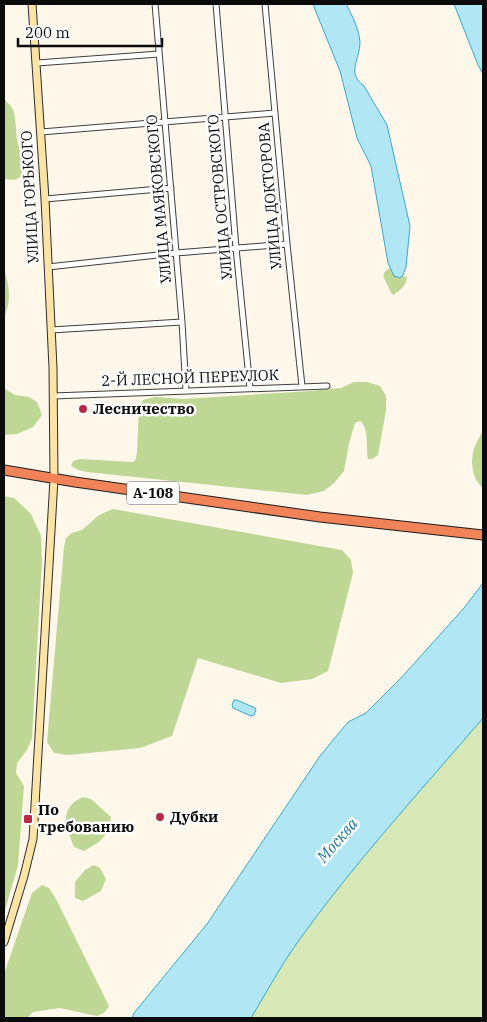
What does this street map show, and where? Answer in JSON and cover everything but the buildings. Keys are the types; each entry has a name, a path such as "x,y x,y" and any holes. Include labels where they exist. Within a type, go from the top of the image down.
{"highway":[{"name":"А-108","path":"4,470 54,479 320,517 483,535"}],"main road":[{"name":"УЛИЦА ГОРЬКОГО","path":"4,942 24,876 32,839 54,479 51,330 45,199 32,4"}],"street":[{"name":"УЛИЦА МАЯКОВСКОГО","path":"155,4 164,121 172,188 186,391"},
{"name":"УЛИЦА ОСТРОВСКОГО","path":"216,4 236,248 250,388"},
{"name":"УЛИЦА ДОКТОРОВА","path":"265,4 302,386"},
{"path":"37,63 159,54"},
{"path":"41,132 275,113"},
{"path":"45,199 172,188"},
{"path":"48,266 287,244"},
{"path":"51,330 182,322"},
{"name":"2-Й ЛЕСНОЙ ПЕРЕУЛОК","path":"53,396 327,386"}],"green space":[{"path":"4,99 14,112 23,167 19,178 13,180 4,179"},
{"path":"4,268 9,293 7,311 4,317"},
{"path":"390,268 394,276 400,277 403,275 407,278 404,286 393,295 383,276"},
{"path":"354,382 367,382 380,386 386,396 386,410 378,455 368,459 365,428 360,421 355,423 344,471 324,491 307,495 87,472 71,466 73,461 80,459 133,462 136,459 137,452 139,407 143,400 155,397 182,399 311,391 341,388"},
{"path":"4,388 15,395 29,397 37,402 42,415 33,427 17,434 4,435"},
{"path":"483,430 483,488 479,485 474,475 472,459"},
{"path":"4,496 14,498 31,514 41,536 42,561 32,738 27,750 17,763 16,773 24,786 18,865 4,914"},
{"path":"113,509 342,550 351,560 353,573 328,671 312,679 281,683 198,658 172,736 140,748 68,755 54,753 47,742 66,538 72,533 82,530 99,515"},
{"path":"483,718 483,1018 251,1018 285,961 318,914 387,829"},
{"path":"83,797 91,799 111,817 109,831 99,842 84,851 74,847 66,819 70,807 75,801"},
{"path":"94,865 100,868 106,879 101,891 83,901 75,898 75,882 85,870"},
{"path":"42,885 49,888 56,899 109,1006 104,1013 97,1016 60,1008 33,1012 27,1018 4,1018 4,974 32,893"}],"water":[{"path":"314,4 346,4 357,27 360,42 355,66 356,76 387,125 410,226 406,267 400,278 394,276 388,263 371,166 357,138 340,71"},
{"path":"454,4 483,4 483,74 478,65"},
{"name":"Москва","path":"483,583 483,718 387,829 318,914 285,961 251,1018 132,1018 134,1013 207,924 320,756 348,722 366,713 401,678 464,608"},
{"path":"234,700 255,708 254,715 251,716 233,708"}],"place":[{"name":"Лесничество","path":"83,409"},
{"name":"Дубки","path":"160,817"},
{"name":"По требованию","path":"28,819"}]}
